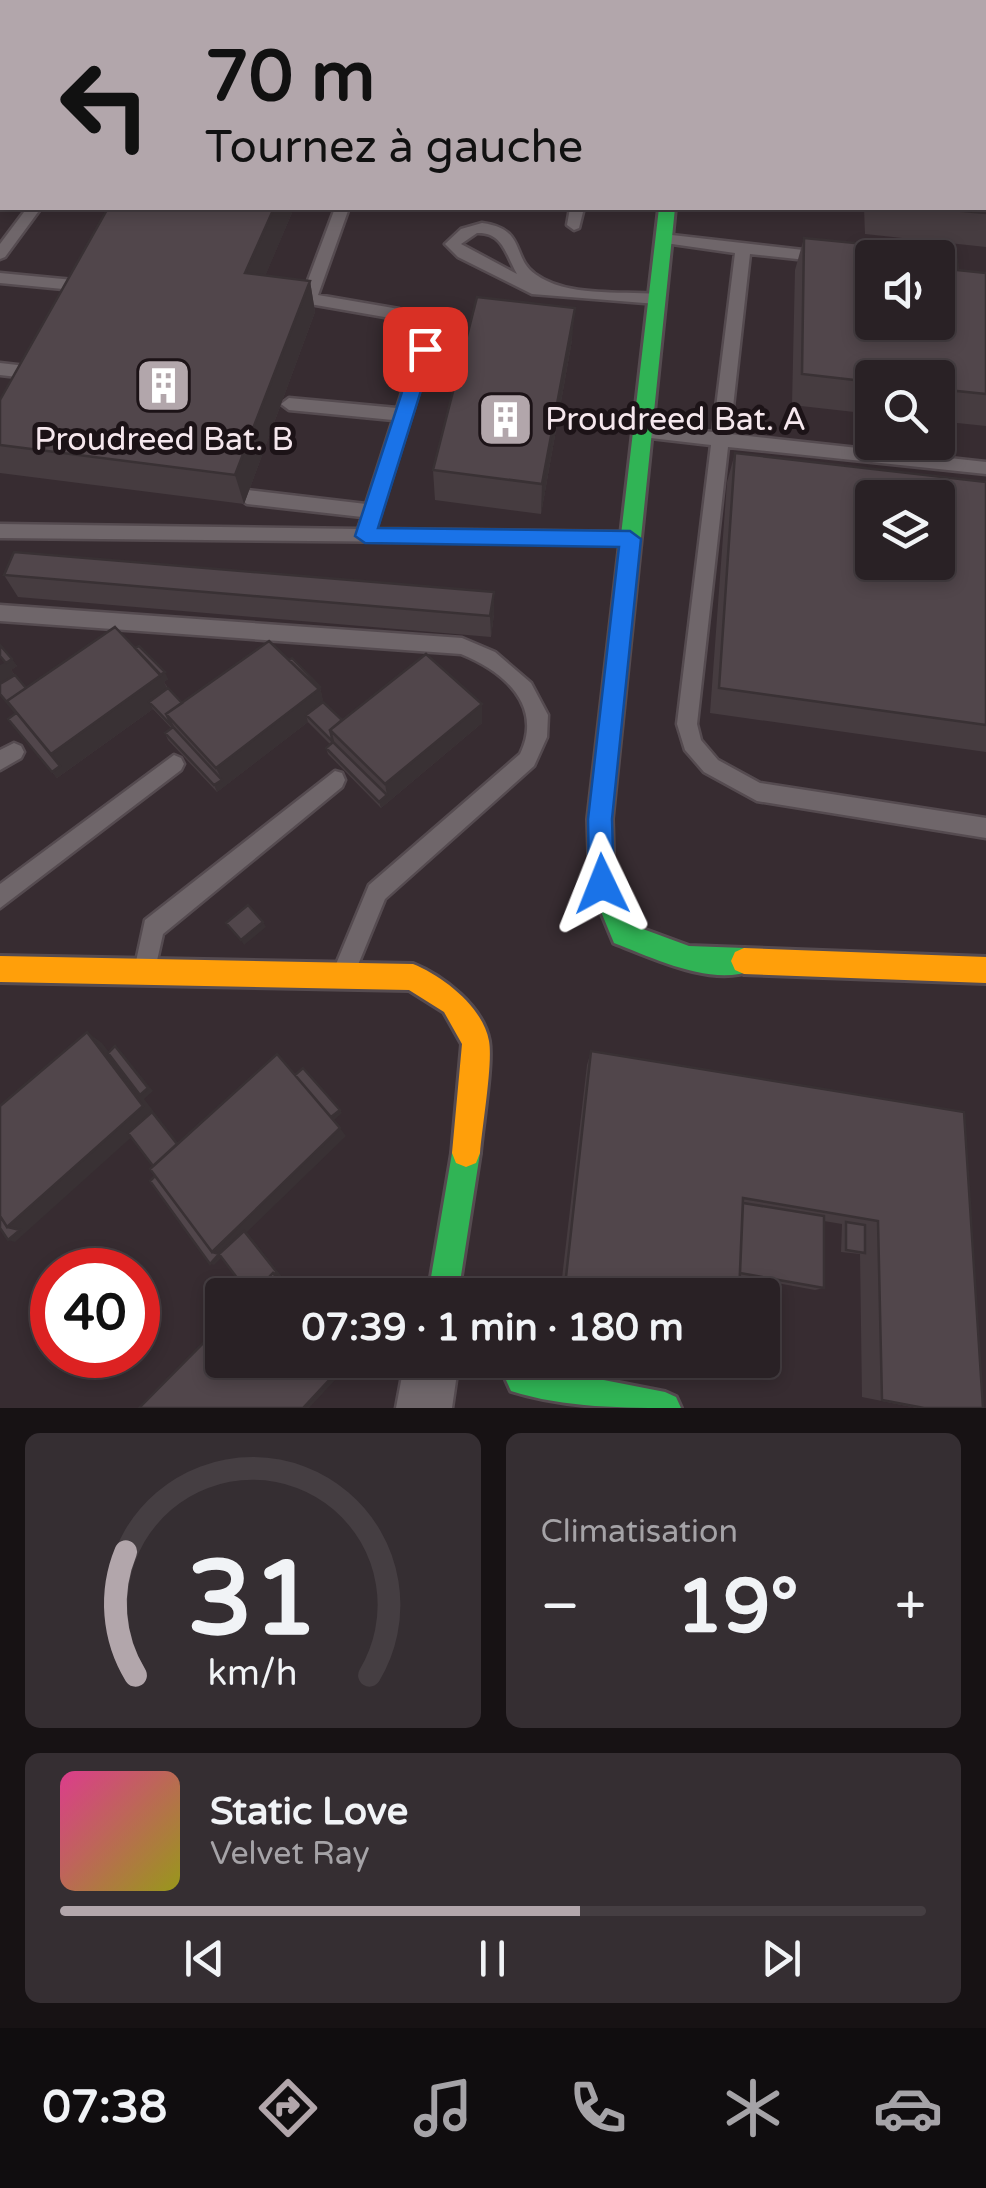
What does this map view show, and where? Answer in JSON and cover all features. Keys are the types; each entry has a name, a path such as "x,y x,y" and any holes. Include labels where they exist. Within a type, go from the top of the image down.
{"street":[{"path":"666,210 600,819 602,884 624,934 689,959 986,970"},
{"path":"0,969 413,977 453,1004 476,1042 472,1111 446,1278"},
{"path":"424,1408 429,1378"},
{"path":"522,1380 665,1408"}],"lane":[{"path":"0,254 33,210"},
{"path":"341,210 309,299 424,322 431,328 365,536"},
{"path":"574,225 577,210"},
{"path":"552,288 528,278 500,232 480,226 462,231 452,244 462,254 537,290 552,288 657,299"},
{"path":"663,239 855,260"},
{"path":"743,249 687,724 692,744 710,766 757,792 986,828"},
{"path":"488,264 502,262 514,251"},
{"path":"0,278 84,286"},
{"path":"0,369 35,373"},
{"path":"289,404 403,415"},
{"path":"642,431 986,468"},
{"path":"247,497 373,512"},
{"path":"0,530 630,539"},
{"path":"0,614 462,646 484,653 509,673 532,701 539,730 528,760 377,892 343,975"},
{"path":"0,898 174,764"},
{"path":"145,972 153,928 335,780"}],"building":[{"name":"Proudreed Bat. B","path":"107,210 273,210 245,273 310,281 235,475 0,445 0,400"},
{"path":"804,238 855,243 855,340 955,340 955,253 958,270 986,273 986,394 955,391 955,360 855,360 855,380 802,374"},
{"name":"Proudreed Bat. A","path":"477,297 575,308 542,484 433,470"},
{"path":"735,453 986,482 986,725 719,688"},
{"path":"14,552 494,592 490,616 4,575"},
{"path":"115,627 161,675 51,754 7,701"},
{"path":"269,641 319,689 216,768 166,714"},
{"path":"0,645 12,659 6,663 0,656"},
{"path":"139,646 165,672 160,675 135,648"},
{"path":"426,654 482,704 385,784 330,730"},
{"path":"292,658 320,687 289,660"},
{"path":"15,675 26,688 7,701 60,766 52,772 8,719 16,713 0,694 0,684"},
{"path":"168,688 182,703 166,714 173,727 149,702"},
{"path":"323,702 342,720 330,730 333,742 306,715"},
{"path":"173,727 222,780 214,785 165,733"},
{"path":"333,742 387,795 379,802 326,748"},
{"path":"248,905 263,922 241,940 226,923"},
{"path":"87,1032 143,1106 7,1227 0,1216 0,1106"},
{"path":"115,1046 148,1088 140,1095 108,1053"},
{"path":"591,1051 964,1112 983,1408 924,1408 882,1400 878,1221 743,1198 740,1278 566,1278"},
{"path":"277,1054 340,1128 212,1252 150,1169"},
{"path":"303,1068 340,1110 331,1117 295,1075"},
{"path":"152,1112 177,1144 153,1166 128,1133"},
{"path":"155,1176 212,1252 219,1254 210,1264 150,1181"},
{"path":"743,1203 824,1216 824,1288 740,1273"},
{"path":"0,1216 7,1227 20,1230 8,1240 0,1228"},
{"path":"846,1222 865,1225 865,1253 846,1250"},
{"path":"244,1231 279,1275 237,1278 219,1254"},
{"path":"205,1341 205,1378 331,1378 303,1408 139,1408"}],"traffic: fast":[{"path":"667,210 600,819 602,885 623,934 689,959 744,961"},
{"path":"446,1278 466,1153"},
{"path":"522,1380 665,1408"}],"traffic: slow":[{"path":"744,961 986,970"},
{"path":"0,969 413,977 453,1003 476,1042 466,1153"}],"place":[{"name":"Proudreed Bat. B","path":"164,386"},
{"name":"Proudreed Bat. A","path":"506,420"}],"route":[{"path":"425,349 365,536 630,539 600,819 602,884"}]}
